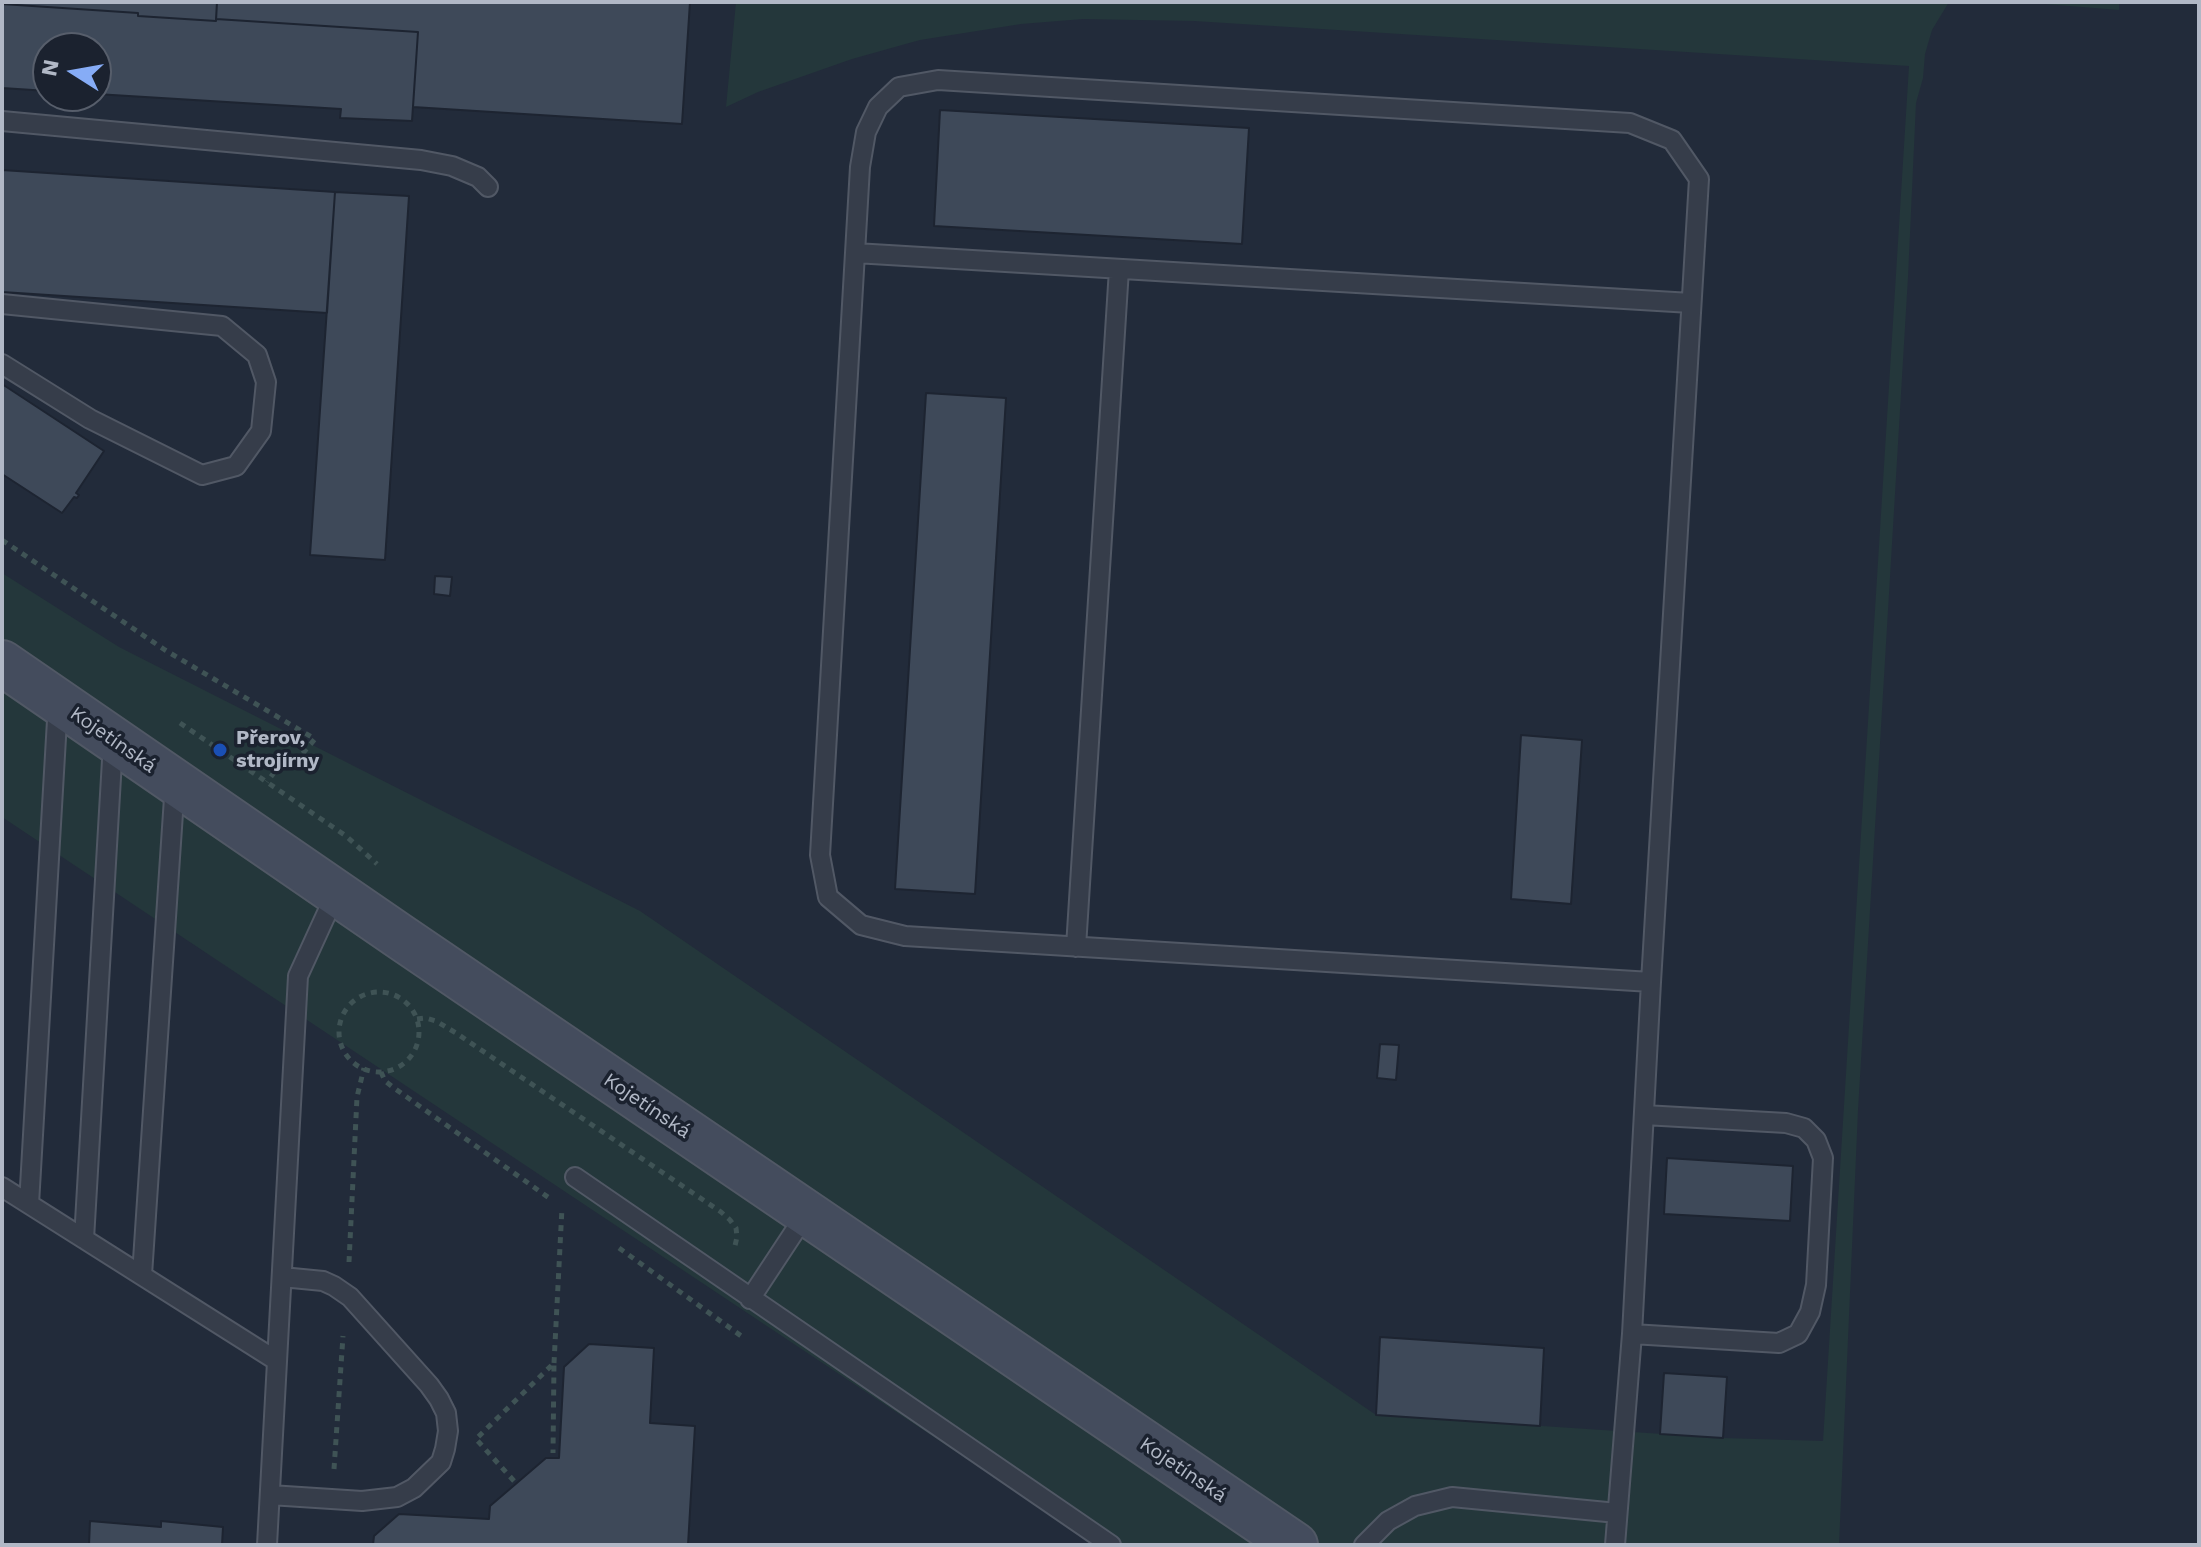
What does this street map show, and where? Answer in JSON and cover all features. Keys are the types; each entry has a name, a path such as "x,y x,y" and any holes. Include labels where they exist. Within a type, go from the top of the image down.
{"main road":[{"name":"Kojetínská","path":"2,663 1295,1545"}],"lane":[{"path":"1615,1545 1626,1432 1699,179 1672,140 1630,123 938,80 899,87 878,107 866,132 860,167 820,855 828,897 861,925 905,936 1651,982"},
{"path":"2,121 421,160 452,166 478,177 488,187"},
{"path":"855,253 1691,303"},
{"path":"1076,947 1119,269"},
{"path":"2,304 222,326 257,355 266,382 261,431 236,466 202,475 90,419 2,364"},
{"path":"29,1204 58,702"},
{"path":"84,1239 113,740"},
{"path":"142,1275 175,783"},
{"path":"267,1545 298,976 337,893"},
{"path":"1632,1334 1779,1343 1798,1334 1810,1312 1816,1285 1823,1158 1816,1140 1804,1128 1786,1123 1644,1115"},
{"path":"575,1177 1111,1545"},
{"path":"2,1187 277,1361"},
{"path":"750,1299 806,1214"},
{"path":"270,1495 362,1501 397,1497 414,1488 441,1462 448,1431 446,1413 429,1385 350,1297 323,1281 282,1277"},
{"path":"1364,1545 1388,1521 1415,1506 1452,1497 1617,1513"}],"path":[{"path":"2,540 165,650 315,739 296,761 287,755 267,782"},
{"path":"180,723 346,836"},
{"path":"380,992 381,980"},
{"path":"371,993 397,996 407,1003 417,1019 419,1040 405,1062 394,1069 381,1072 368,1070 356,1064 341,1043 342,1018 349,1006 371,993"},
{"path":"417,1019 436,1021 456,1033 721,1212 736,1228 734,1253"},
{"path":"553,1453 562,1208"},
{"path":"514,1481 476,1439 554,1363"}],"green space":[{"path":"736,2 1949,2 1932,30 1916,103 1858,1110 1839,1545 1096,1545 2,817 2,573 119,647 640,911 1376,1415 1723,1438 1823,1441 1909,66 1194,21 1083,19 1021,24 920,40 852,59 758,92 726,107"},
{"path":"2020,2 2119,2 2119,10"}],"building":[{"path":"2,2 217,2 216,21"},
{"path":"217,2 690,2 682,124 413,107 418,32 216,19"},
{"path":"2,4 138,13 138,16 418,32 412,121 340,118 341,109 112,95 112,32 32,32 32,90 2,88"},
{"path":"940,110 1249,128 1242,244 934,226"},
{"path":"2,170 335,192 327,313 2,292"},
{"path":"335,192 409,196 385,560 310,555"},
{"path":"2,384 104,451 76,493 79,495 77,498 74,497 62,513 2,474"},
{"path":"926,393 1006,398 975,894 895,889"},
{"path":"435,576 452,577 450,596 434,594"},
{"path":"1521,735 1582,740 1571,904 1511,899"},
{"path":"1380,1044 1399,1045 1396,1080 1377,1078"},
{"path":"1667,1158 1793,1166 1790,1221 1664,1214"},
{"path":"1380,1337 1544,1348 1540,1426 1376,1415"},
{"path":"589,1344 654,1348 650,1423 695,1426 688,1545 373,1545 374,1536 399,1514 489,1519 490,1506 546,1458 559,1458 564,1367"},
{"path":"1664,1373 1727,1377 1723,1438 1660,1434"},
{"path":"90,1521 161,1527 161,1521 223,1527 222,1545 89,1545"}],"place":[{"name":"Přerov, strojírny","path":"220,750"}]}
